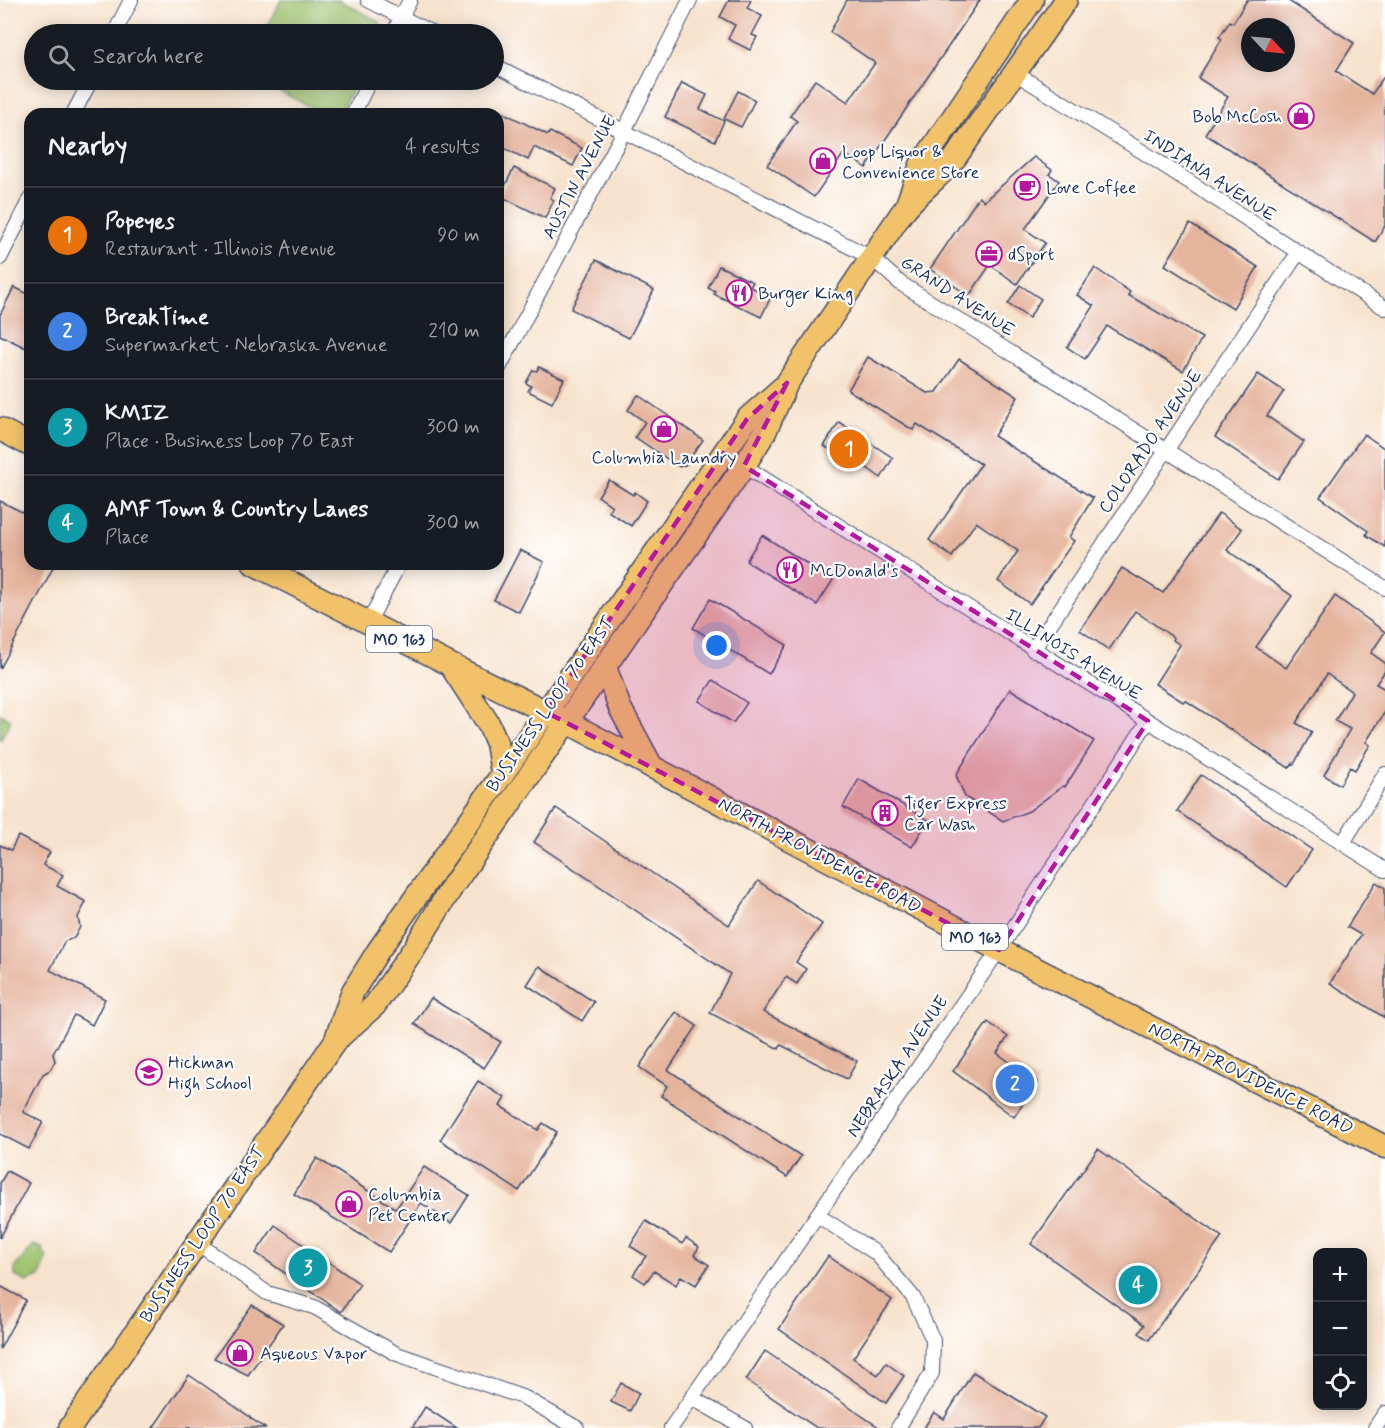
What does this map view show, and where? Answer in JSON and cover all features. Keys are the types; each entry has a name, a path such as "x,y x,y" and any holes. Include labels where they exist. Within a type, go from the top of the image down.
{"main road":[{"name":"BUSINESS LOOP 70 EAST","path":"70,1428 336,1040 375,1005 415,947 452,887 744,466 765,432 787,383 906,207 921,165 1032,0"},
{"name":"BUSINESS LOOP 70 EAST","path":"906,207 943,174 1066,0"},
{"name":"BUSINESS LOOP 70 EAST","path":"336,1040 353,991 378,951 546,712 747,419 787,383"},
{"path":"0,429 24,442"},
{"name":"NORTH PROVIDENCE ROAD","path":"266,570 567,722 999,950 1385,1146"},
{"path":"450,665 488,723 497,743 502,773"},
{"path":"605,668 620,708 652,767"}],"street":[{"path":"119,24 131,0"},
{"path":"368,0 413,24"},
{"path":"398,24 410,0"},
{"name":"AUSTIN AVENUE","path":"504,359 690,0"},
{"name":"GRAND AVENUE","path":"504,69 872,258 900,283 1385,588"},
{"name":"INDIANA AVENUE","path":"1015,73 1143,152 1385,308"},
{"path":"76,108 86,90"},
{"path":"356,108 365,90"},
{"path":"0,258 24,211"},
{"name":"COLORADO AVENUE","path":"1033,650 1298,253"},
{"name":"ILLINOIS AVENUE","path":"744,466 1385,870"},
{"path":"368,623 396,570"},
{"name":"NEBRASKA AVENUE","path":"671,1428 999,950 1148,722"},
{"path":"1343,843 1385,774"},
{"path":"817,1215 876,1253 913,1297 933,1340 932,1373 898,1428"},
{"path":"196,1242 267,1293 314,1307 397,1354 525,1398 577,1428"},
{"path":"692,1398 745,1428"},
{"path":"1375,1428 1385,1413"}],"highlighted area":[{"path":"787,383 744,466 1148,721 999,950 546,712 747,419"}],"green space":[{"path":"281,0 339,0 380,24 268,24"},
{"path":"277,90 352,90 342,108 312,108"},
{"path":"0,714 11,720 0,741"},
{"path":"34,1245 42,1248 47,1259 40,1277 27,1282 15,1276 15,1267"}],"building":[{"path":"729,0 751,0 747,8 762,16 752,35 757,37 750,50 728,39 735,25 720,17"},
{"path":"847,0 980,0 866,168 844,153 814,197 767,165 797,121 790,116 815,80 848,102 875,63 830,32"},
{"name":"Bob McCosh","path":"1247,0 1287,0 1354,43 1336,71 1372,94 1385,75 1385,226 1375,242 1205,134 1228,97 1198,78 1222,39 1219,37 1230,21 1233,23"},
{"path":"682,83 707,95 700,109 724,121 715,141 665,117"},
{"path":"738,91 755,100 741,127 724,119"},
{"path":"504,113 548,135 550,132 582,148 573,166 534,147 528,160 504,148"},
{"name":"dSport","path":"1034,157 1052,170 1049,174 1059,181 1025,229 1045,243 1017,284 990,265 969,296 930,269 979,197 984,201"},
{"path":"514,168 555,188 550,198 554,200 545,218 504,198 504,188"},
{"path":"1190,224 1258,267 1233,308 1165,265"},
{"path":"596,260 654,290 629,338 571,309"},
{"name":"Burger King","path":"719,266 753,282 750,287 771,297 761,317 714,294 715,291 708,288"},
{"path":"1095,268 1130,292 1128,295 1202,338 1183,371 1107,326 1085,359 1067,347 1094,306 1077,295"},
{"path":"1020,285 1041,299 1029,318 1008,304"},
{"path":"14,287 24,292 24,347 0,335 0,315"},
{"path":"868,357 927,393 937,392 959,359 1018,397 994,436 1093,498 1069,537 1074,541 1030,604 998,581 1018,551 976,522 952,557 929,540 981,464 917,424 913,430 848,390"},
{"path":"539,367 564,379 552,403 528,391 531,386 526,383 533,370 537,371"},
{"path":"1258,374 1284,391 1267,416 1304,442 1278,479 1215,437"},
{"name":"Columbia Laundry","path":"638,395 703,440 685,465 679,467 635,437 645,422 628,410"},
{"path":"839,422 893,458 881,478 860,463 858,467 824,446"},
{"path":"1364,434 1385,449 1385,547 1366,535 1368,531 1320,497"},
{"path":"609,480 633,495 635,492 647,501 631,526 608,511 612,506 598,496"},
{"path":"0,501 24,513 24,570 52,570 0,669"},
{"path":"1219,513 1242,529 1227,550 1292,596 1256,647 1286,668 1335,596 1385,632 1371,653 1385,663 1385,671 1376,684 1385,689 1385,712 1366,742 1370,745 1355,770 1350,767 1340,785 1324,775 1350,729 1335,721 1352,692 1327,674 1296,723 1312,732 1294,764 1289,768 1185,700 1183,702 1155,684 1180,645 1173,640 1174,638 1135,611 1109,650 1080,630 1122,568 1163,593"},
{"name":"McDonald's","path":"762,535 833,580 817,605 746,561"},
{"path":"520,550 544,562 519,612 494,600"},
{"path":"710,599 787,645 769,674 693,628"},
{"path":"713,680 747,703 733,723 699,701"},
{"path":"1010,689 1094,741 1065,787 1063,786 1029,811 1003,821 965,797 956,775"},
{"path":"1201,775 1312,850 1287,887 1177,811"},
{"name":"Tiger Express Car Wash","path":"859,779 928,820 912,847 843,807"},
{"path":"556,808 729,925 758,881 822,924 796,962 806,969 797,984 786,977 763,1012 857,1061 847,1079 781,1045 779,1049 710,1013 730,974 534,842"},
{"path":"18,836 50,852 43,865 63,875 57,886 86,902 78,917 80,927 74,938 65,941 50,970 105,999 92,1025 74,1015 53,1054 55,1061 50,1070 43,1074 23,1112 43,1122 29,1149 0,1134 0,845 11,850"},
{"path":"1376,882 1385,888 1385,1018 1330,983 1361,935 1347,927"},
{"path":"539,966 594,1002 582,1021 527,985"},
{"path":"431,998 501,1042 484,1068 414,1024"},
{"path":"676,1012 697,1026 668,1070 801,1156 787,1177 661,1096 667,1086 639,1067"},
{"path":"988,1022 1008,1037 997,1053 1038,1082 1014,1117 953,1071"},
{"path":"478,1081 505,1098 500,1106 538,1130 543,1123 557,1132 519,1191 440,1140"},
{"path":"1098,1149 1222,1237 1149,1340 1139,1333 1144,1325 1031,1244"},
{"name":"Columbia Pet Center","path":"317,1158 396,1209 424,1167 469,1195 451,1223 421,1203 389,1252 294,1194"},
{"path":"7,1171 29,1183 0,1238 0,1183"},
{"path":"646,1221 682,1244 686,1238 699,1247 694,1255 709,1265 696,1285 681,1276 676,1285 654,1271 645,1283 633,1275 646,1256 630,1246"},
{"path":"275,1225 360,1284 341,1312 256,1253"},
{"path":"828,1256 892,1300 853,1358 878,1375 886,1363 904,1376 886,1403 779,1329"},
{"path":"0,1286 26,1300 0,1349"},
{"path":"252,1305 283,1324 248,1375 214,1358"},
{"path":"765,1351 880,1428 817,1428 746,1380"},
{"path":"973,1372 1045,1417 1038,1428 924,1428 934,1412 944,1419"},
{"path":"189,1375 250,1417 265,1428 153,1428"},
{"path":"621,1383 639,1393 630,1411 611,1402"},
{"path":"425,1407 457,1428 412,1428"}],"place":[{"name":"Bob McCosh","path":"1301,116"},
{"name":"Loop Liquor & Convenience Store","path":"823,161"},
{"name":"Love Coffee","path":"1027,187"},
{"name":"dSport","path":"989,254"},
{"name":"Burger King","path":"739,293"},
{"name":"Columbia Laundry","path":"664,429"},
{"name":"Popeyes","path":"849,449"},
{"name":"McDonald's","path":"790,570"},
{"name":"Tiger Express Car Wash","path":"885,813"},
{"name":"Hickman High School","path":"149,1072"},
{"name":"BreakTime","path":"1015,1084"},
{"name":"Columbia Pet Center","path":"349,1204"},
{"name":"KMIZ","path":"308,1268"},
{"name":"AMF Town & Country Lanes","path":"1138,1285"},
{"name":"Aqueous Vapor","path":"240,1353"}]}
